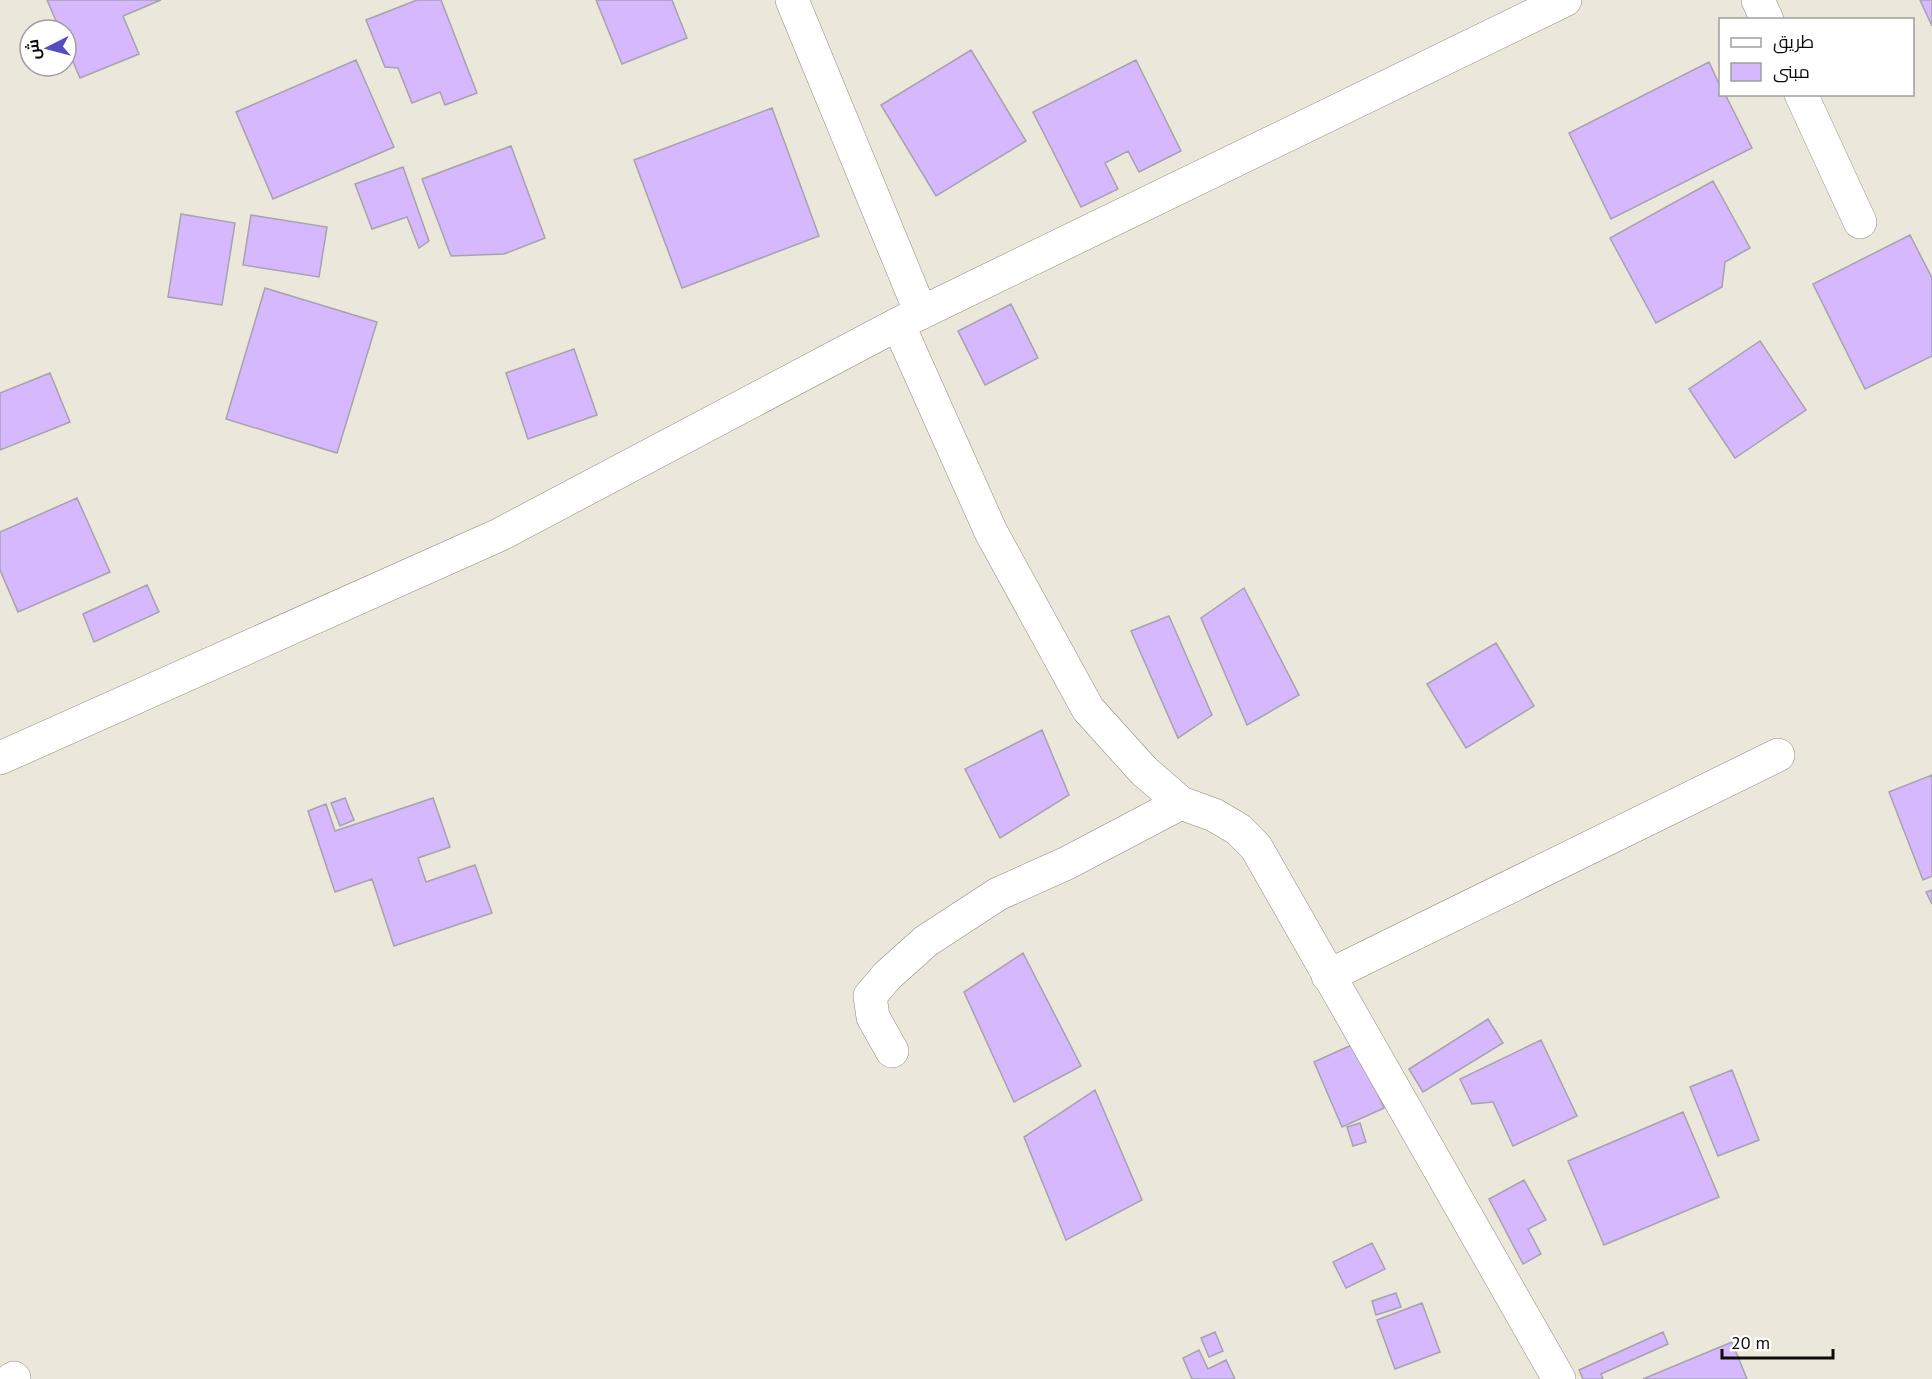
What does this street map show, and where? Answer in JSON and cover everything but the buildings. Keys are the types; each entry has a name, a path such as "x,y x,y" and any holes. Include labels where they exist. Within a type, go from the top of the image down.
{"street":[{"path":"792,0 991,532 1088,709 1144,771 1181,803 1214,815 1238,829 1256,847 1559,1379"},
{"path":"0,758 498,535 910,318 1565,0"},
{"path":"1758,0 1766,18"},
{"path":"1802,96 1860,222"},
{"path":"1328,976 1779,755"},
{"path":"892,1051 873,1017 870,996 887,976 926,941 998,894 1067,863 1181,803"}]}
